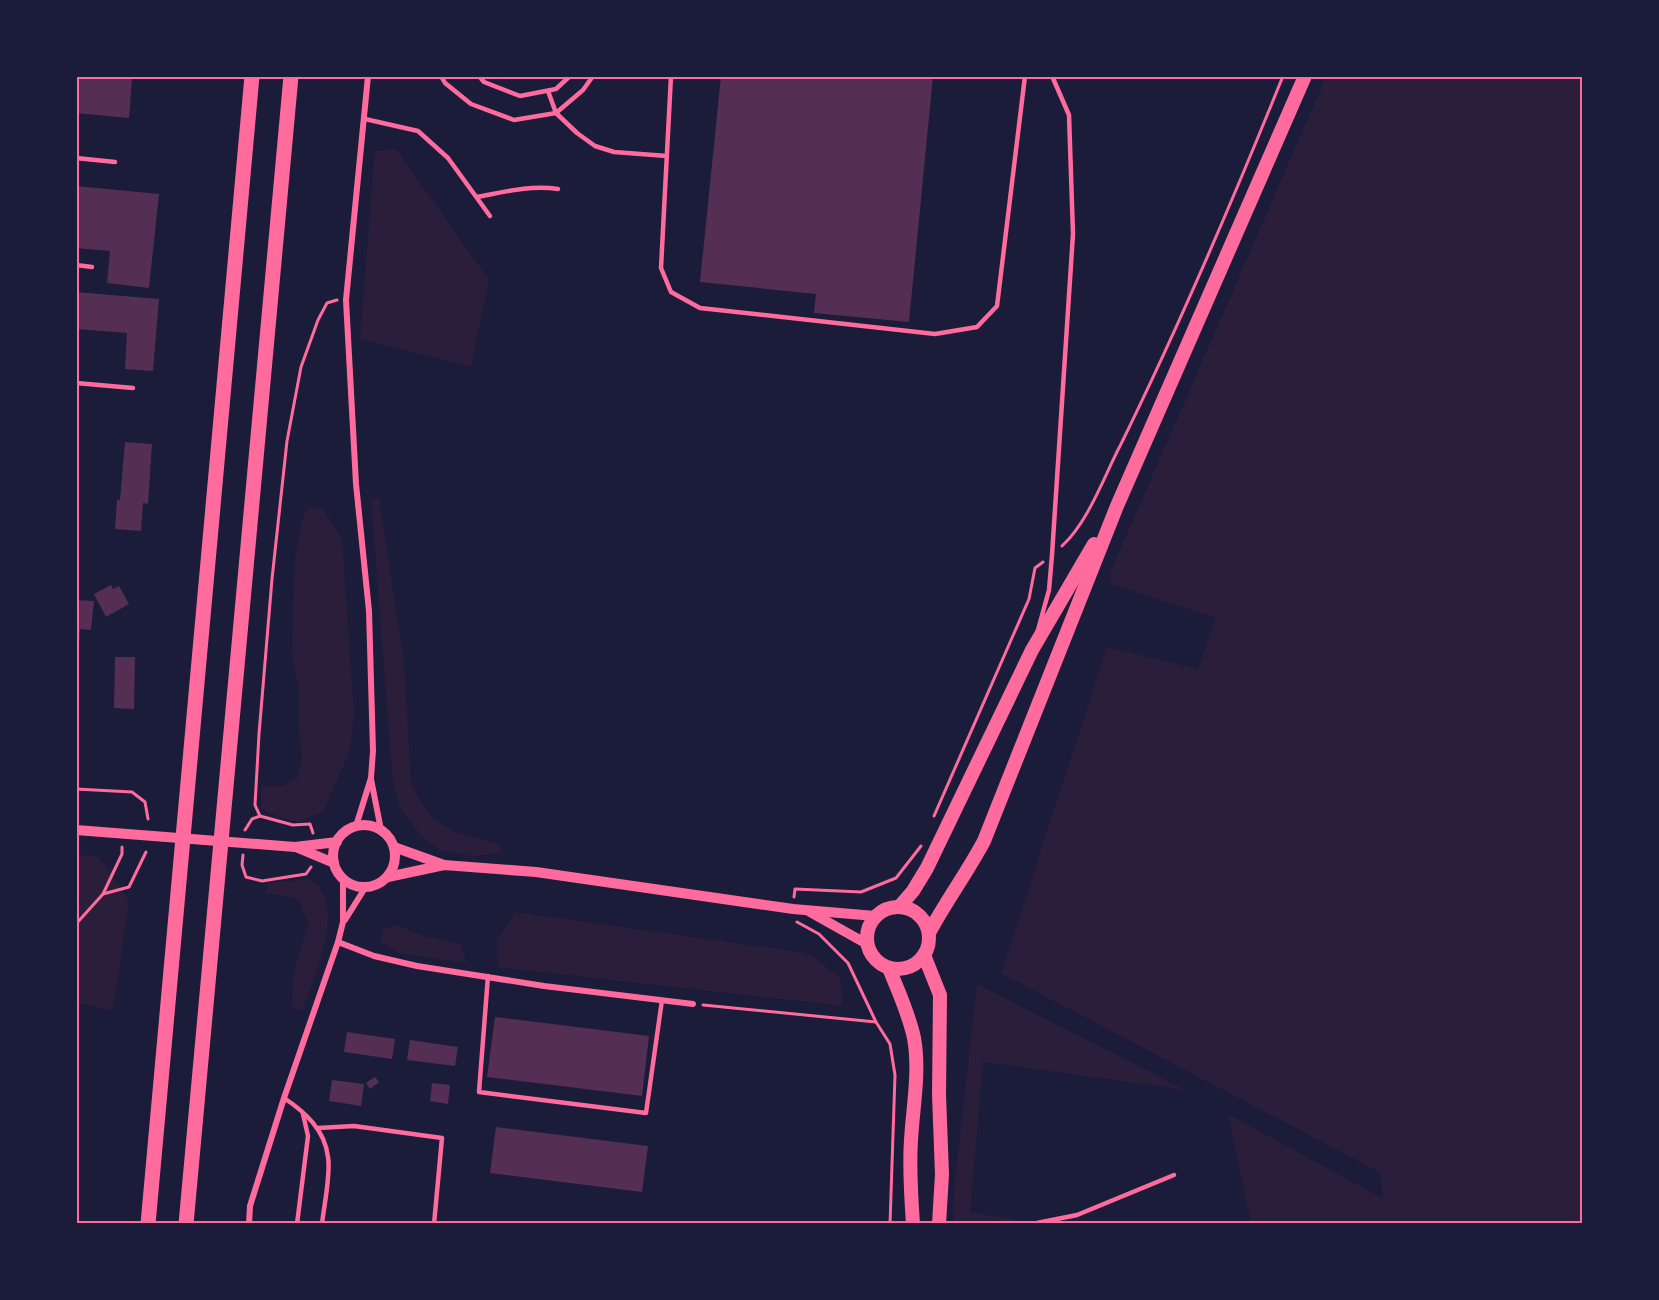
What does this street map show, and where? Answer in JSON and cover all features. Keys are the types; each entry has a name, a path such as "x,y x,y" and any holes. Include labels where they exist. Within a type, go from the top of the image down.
{"highway":[{"path":"148,1224 252,76"},
{"path":"186,1224 291,76"}],"main road":[{"path":"929,933 984,841 1117,506 1305,76"},
{"path":"900,906 913,891 927,868 1032,650 1117,506"},
{"path":"900,906 918,913 929,933 929,942 924,954 916,963 898,969 879,963 873,957 867,944 868,929 875,916 890,907 900,906"},
{"path":"924,954 940,995 939,1095 942,1174 939,1224"},
{"path":"889,968 915,1047 915,1106 910,1179 913,1224"}],"street":[{"path":"356,826 371,778 373,751 369,611 357,484 346,300 368,76"},
{"path":"371,778 381,830"},
{"path":"318,850 334,863 343,879 353,886 365,888 378,885 388,877 394,868 396,857 389,837 381,830 369,825 356,826 345,832 337,842 333,853 334,863"},
{"path":"76,830 318,850 337,842"},
{"path":"394,847 444,865 536,872 808,911 875,916"},
{"path":"388,877 444,865"},
{"path":"343,879 344,922"},
{"path":"249,1224 250,1206 344,922 365,888"},
{"path":"808,911 867,944"},
{"path":"338,942 374,956 417,966 544,986 693,1004"}],"lane":[{"path":"441,76 471,104 514,120 556,113 583,90 593,76"},
{"path":"479,76 484,82 520,96 556,89 570,76"},
{"path":"671,76 661,268 671,292 700,308 935,334 978,327 997,306 1025,76"},
{"path":"1032,650 1049,590 1073,234 1069,115 1052,76"},
{"path":"548,91 556,113 595,146 614,152 667,156"},
{"path":"365,119 418,131 448,158 490,216"},
{"path":"76,158 115,162"},
{"path":"477,197 523,188 558,189"},
{"path":"76,265 92,267"},
{"path":"76,383 133,388"},
{"path":"488,976 478,1092 646,1113 662,1000"},
{"path":"284,1098 303,1111 318,1128 328,1157 322,1224"},
{"path":"297,1224 308,1136 303,1111"},
{"path":"318,1128 354,1126 442,1138 434,1224"},
{"path":"1032,1224 1077,1215 1174,1175"}],"path":[{"path":"260,816 255,805 259,734 272,579 287,441 301,367 318,320 327,303 333,300 346,300"},
{"path":"76,789 132,792 146,802 148,819"},
{"path":"244,837 245,828 252,819 260,816 293,825 310,824 318,850 306,874 262,881 246,877 242,865 244,846"},
{"path":"76,924 103,894 122,854 125,835"},
{"path":"103,894 129,886 146,852"},
{"path":"793,909 793,920 819,934 848,963 876,1022 890,1044 895,1075 890,1224"},
{"path":"693,1004 876,1022"}],"shaded area":[{"path":"1326,77 1582,77 1582,1223 1251,1223 1228,1114 1382,1198 1381,1173 1001,973 1107,647 1198,669 1216,618 1111,584 1110,573"},
{"path":"396,149 489,280 471,367 360,339 375,151"},
{"path":"379,498 404,662 411,784 432,819 455,832 499,844 501,853 471,856 441,850 420,835 400,808 393,784 371,499"},
{"path":"317,507 324,510 342,540 354,713 350,750 323,812 299,822 261,809 261,786 282,786 297,778 302,758 299,731 299,690 292,657 295,558 301,523 308,508"},
{"path":"76,854 99,857 129,900 113,1010 77,1003"},
{"path":"309,879 320,888 326,901 328,916 324,949 303,1010 292,1008 294,972 308,923 298,899 266,893 268,883"},
{"path":"515,912 807,953 840,977 843,1006 498,967 497,940"},
{"path":"397,925 424,936 460,944 467,963 399,953 380,941 384,929"},
{"path":"977,984 1186,1090 983,1062 970,1212 1033,1223 953,1224 954,1190"}],"building":[{"path":"76,76 132,78 129,118 76,113"},
{"path":"721,76 933,76 909,322 814,313 816,294 700,282"},
{"path":"76,186 159,194 149,288 107,283 110,251 76,248"},
{"path":"76,292 159,299 153,371 125,369 127,333 76,329"},
{"path":"125,442 152,444 148,504 143,503 141,531 115,529"},
{"path":"111,585 113,589 119,586 129,604 106,617 94,594"},
{"path":"76,600 94,601 91,630 80,629 79,648 76,648"},
{"path":"115,657 135,657 134,709 114,708"},
{"path":"495,1017 649,1036 642,1096 487,1077"},
{"path":"347,1032 395,1039 392,1059 344,1052"},
{"path":"410,1040 458,1047 455,1066 407,1060"},
{"path":"375,1077 379,1082 370,1089 366,1083"},
{"path":"332,1080 364,1084 361,1106 329,1101"},
{"path":"432,1083 450,1085 448,1104 430,1101"},
{"path":"496,1127 648,1146 642,1192 490,1173"}]}
